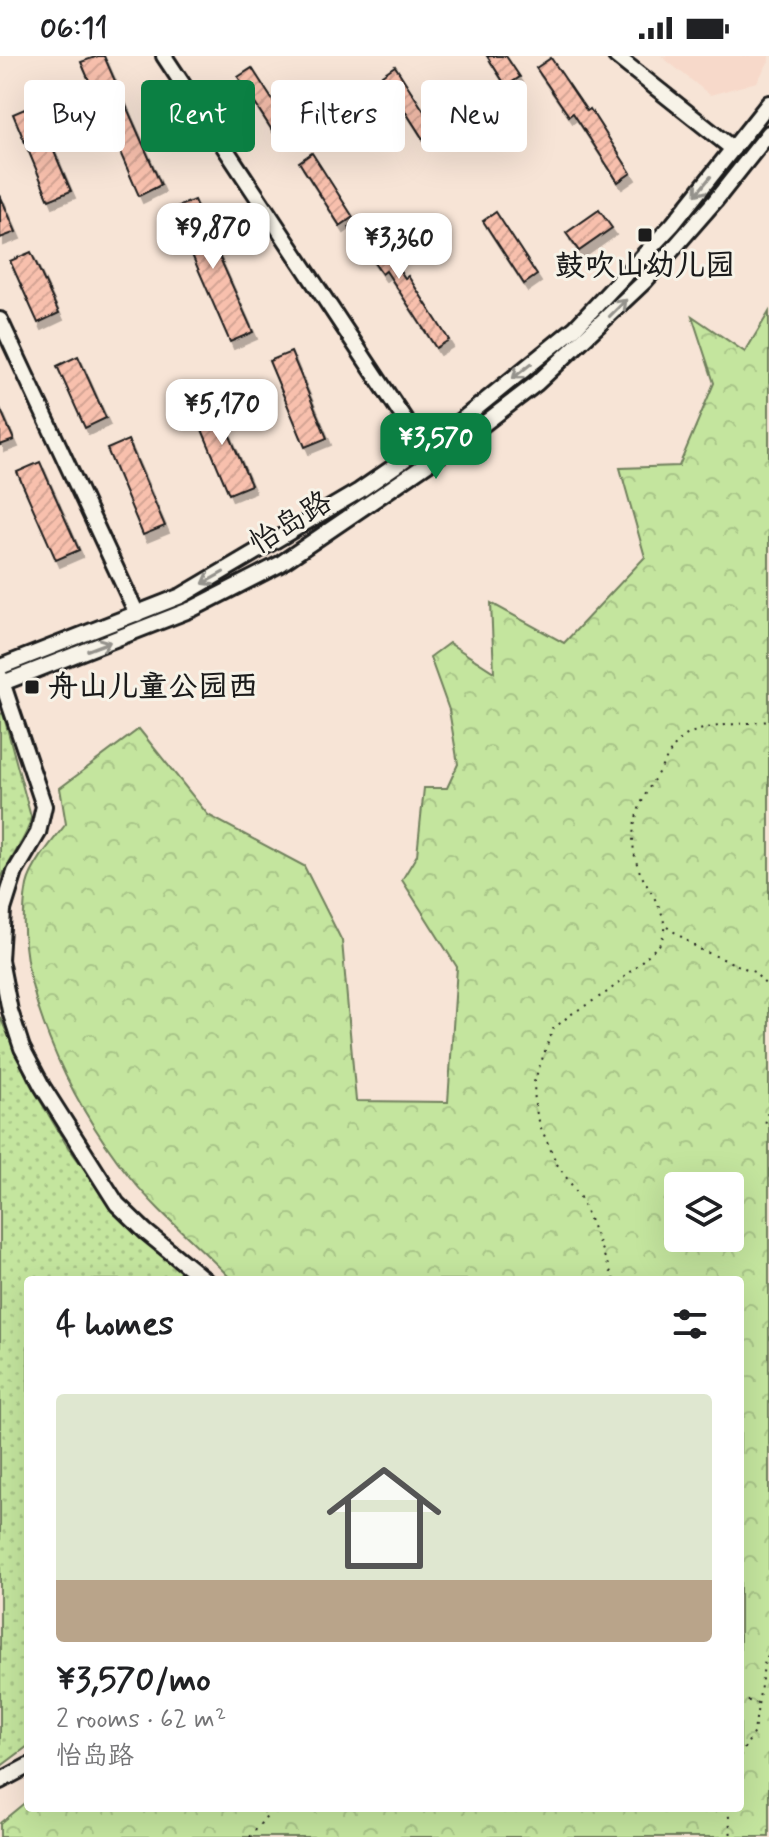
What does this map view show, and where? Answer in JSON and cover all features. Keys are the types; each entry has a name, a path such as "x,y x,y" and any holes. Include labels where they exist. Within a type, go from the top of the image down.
{"street":[{"path":"164,56 423,447"},
{"path":"616,56 733,149"},
{"path":"0,667 181,596 359,491 463,419 575,328 673,224 769,103"},
{"name":"怡岛路","path":"1,681 192,609 280,564 468,436 537,383 645,281 769,133"},
{"path":"0,320 137,614"},
{"path":"1,681 44,806 38,833 15,872 3,910 0,960 10,1011 22,1048 42,1086 117,1204 200,1276"},
{"path":"0,1781 24,1768"}],"path":[{"path":"769,721 705,729 689,734 673,747 640,801 634,842 638,868 666,927 699,949 754,972 769,988"},
{"path":"612,1276 580,1197 548,1147 535,1107 534,1082 553,1029 625,978 659,945 666,927"},
{"path":"769,1105 765,1125 769,1123"},
{"path":"744,1749 754,1732 765,1659 769,1655"},
{"path":"744,1700 758,1703"},
{"path":"250,1837 270,1812"},
{"path":"728,1812 731,1837"}],"shaded area":[{"path":"661,56 769,56 769,61 757,82 710,95"}],"green space":[{"path":"769,312 769,1837 0,1837 0,1823 24,1803 24,1812 744,1812 744,1276 228,1276 141,1190 86,1113 66,1077 36,1000 27,961 24,922 29,878 66,824 60,788 139,729 208,815 304,866 342,941 356,1101 448,1102 457,967 402,880 417,855 424,788 447,788 458,764 449,710 430,657 449,643 494,672 491,603 564,643 645,557 620,468 679,466 714,383 692,316 745,352"},
{"path":"3,713 31,817 0,880 0,714"},
{"path":"0,1017 28,1080 66,1144 112,1207 128,1226 191,1276 24,1276 24,1749 0,1767"}],"building":[{"path":"104,56 115,80 89,80 81,62"},
{"path":"487,56 506,56 520,77 502,80"},
{"path":"551,58 587,111 590,109 631,173 618,182 573,113 569,116 536,68"},
{"path":"395,66 404,80 385,80 382,75"},
{"path":"252,68 271,98 271,129 255,104 255,80 240,80 238,77"},
{"path":"405,82 421,107 421,136 405,111"},
{"path":"125,104 141,140 141,152 146,152 161,185 139,196 120,152 125,152"},
{"path":"24,109 24,140 13,114"},
{"path":"29,152 54,152 71,191 49,200"},
{"path":"312,153 353,217 340,226 299,162"},
{"path":"0,195 16,232 0,238"},
{"path":"194,200 253,332 230,342 172,209"},
{"path":"599,210 612,228 579,251 566,233"},
{"path":"496,212 537,275 524,284 483,221"},
{"path":"363,217 405,278 408,276 449,340 436,348 386,271 382,274 349,227"},
{"path":"31,252 59,313 38,323 10,261"},
{"path":"291,352 327,438 305,447 269,361"},
{"path":"78,356 106,418 85,428 57,366"},
{"path":"214,399 251,485 229,494 193,408"},
{"path":"0,408 14,440 0,445"},
{"path":"128,440 165,526 143,535 107,449"},
{"path":"40,462 79,550 56,560 17,472"}],"place":[{"name":"鼓吹山幼儿园","path":"645,235"},
{"name":"舟山儿童公园西","path":"32,687"}]}
